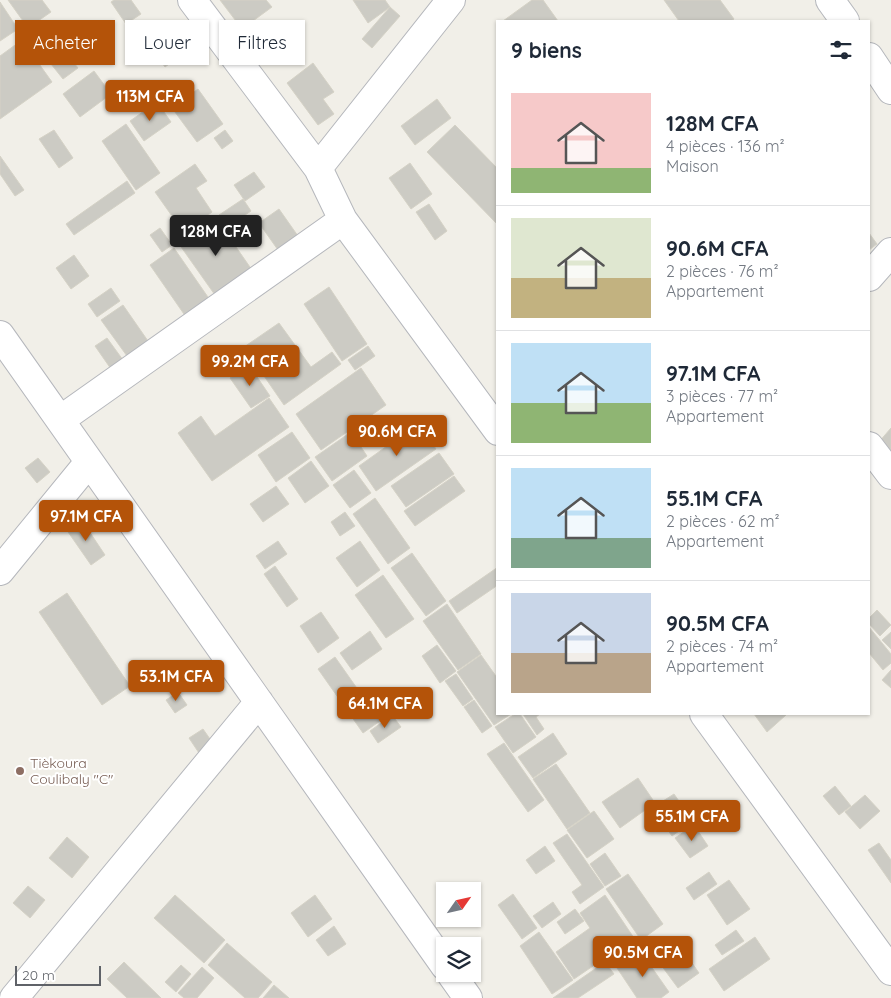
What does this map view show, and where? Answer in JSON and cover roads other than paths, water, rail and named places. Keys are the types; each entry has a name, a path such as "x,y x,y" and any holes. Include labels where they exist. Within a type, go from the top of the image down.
{"street":[{"path":"192,0 318,168 343,220 496,428"},
{"path":"318,168 451,0"},
{"path":"830,0 844,20"},
{"path":"870,58 891,90"},
{"path":"60,420 343,220"},
{"path":"870,276 891,252"},
{"path":"0,335 436,953"},
{"path":"870,447 891,475"},
{"path":"0,571 89,462"},
{"path":"14,998 259,702"},
{"path":"705,715 891,971"},
{"path":"457,982 468,998"}],"place":[{"name":"Tièkoura Coulibaly \"C\"","path":"20,771"}]}
